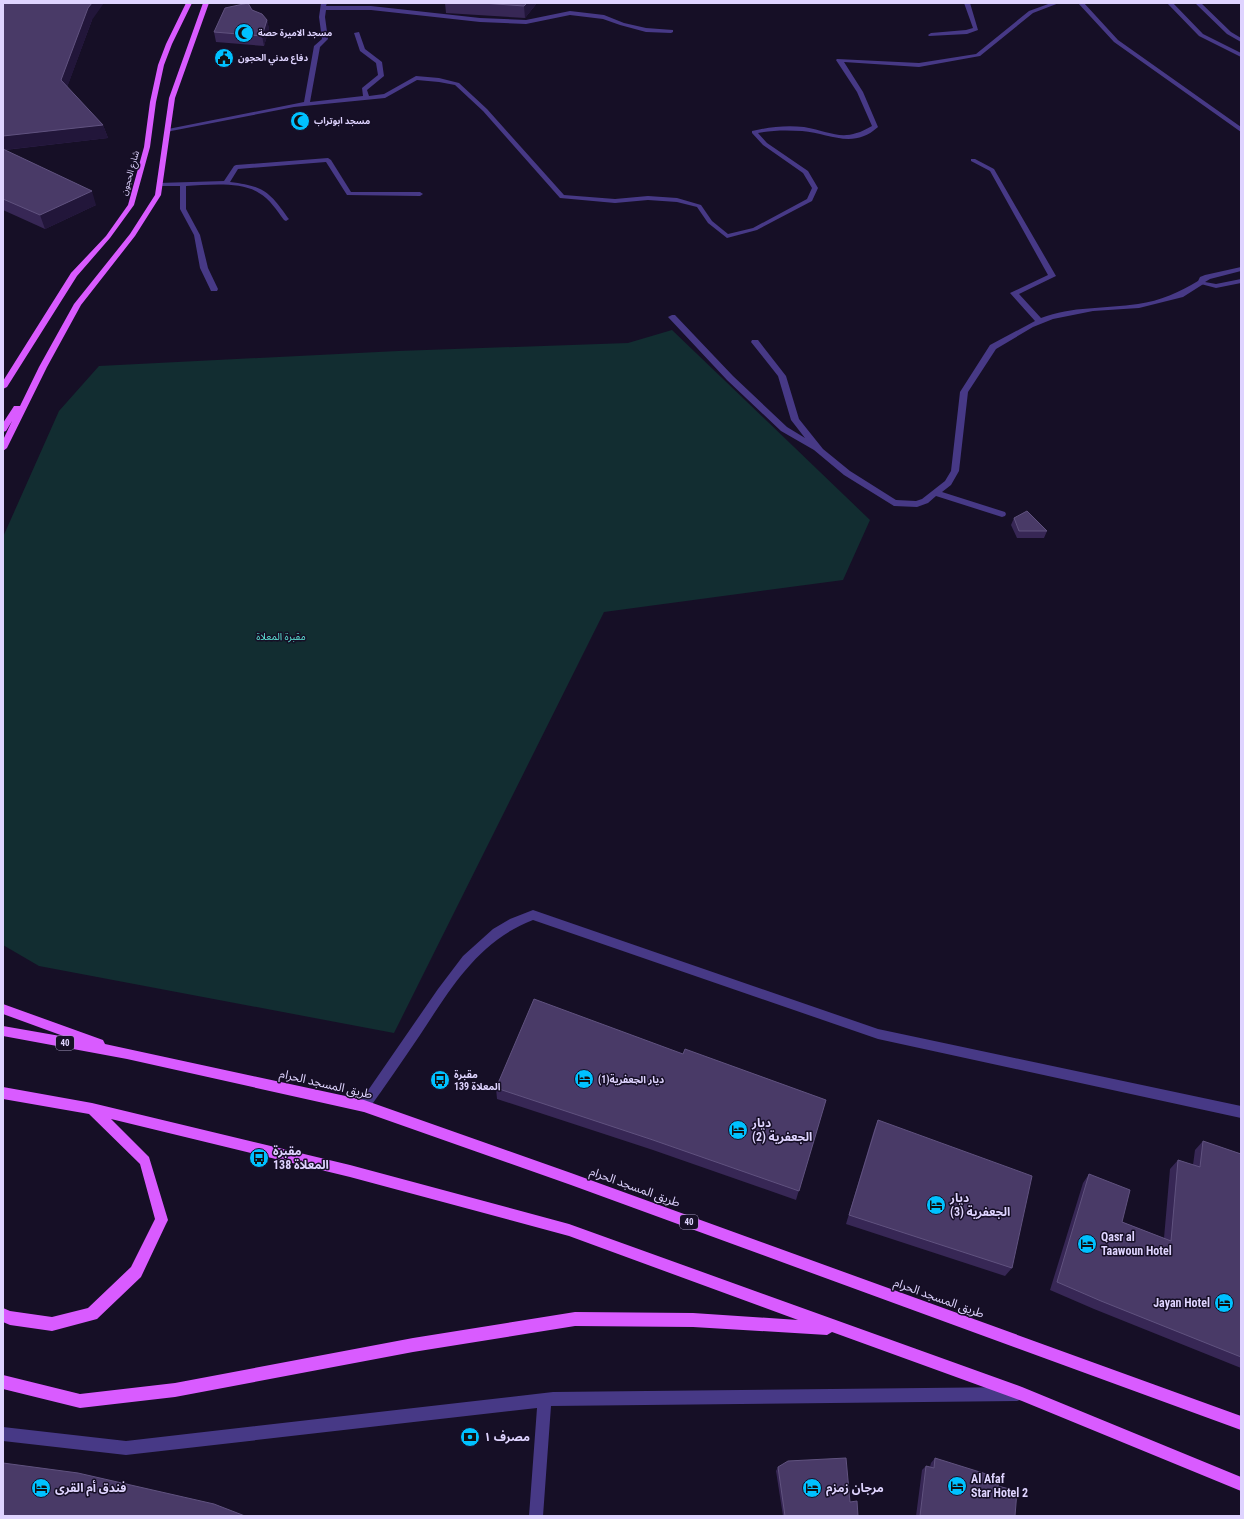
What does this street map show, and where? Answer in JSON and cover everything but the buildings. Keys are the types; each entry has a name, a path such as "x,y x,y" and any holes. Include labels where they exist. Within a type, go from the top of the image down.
{"main road":[{"name":"شارع الحجون","path":"3,387 74,275 108,238 131,205 147,147 153,102 161,65 169,44 189,3"},
{"path":"3,448 43,367 78,304 133,235 158,195 172,98 206,3"},
{"path":"3,378 17,366"},
{"path":"3,429 43,367"},
{"path":"3,1009 127,1054"},
{"name":"طريق المسجد الحرام","path":"3,1031 127,1054 364,1106 571,1179 1241,1423"},
{"path":"3,1093 92,1109 350,1171 569,1230 1022,1394 1241,1484"},
{"path":"7,1316 52,1324 92,1314 136,1272 162,1220 145,1161 92,1109"},
{"path":"3,1382 80,1401 175,1390 413,1345 575,1319 693,1320 839,1328"}],"street":[{"path":"931,35 967,32 976,29 967,3"},
{"path":"168,131 294,105 385,96 416,78 457,84 485,110 562,197 615,200 648,198 677,200 699,206 710,222 727,236 755,229 810,200 815,188 806,172 765,144 754,132 774,128 803,129 842,138 861,135 875,128 870,110 858,85 839,60 919,65 978,56 1031,12 1056,3"},
{"path":"1080,3 1116,41 1241,130"},
{"path":"1170,3 1201,35 1241,55"},
{"path":"1198,3 1229,33 1241,40"},
{"path":"307,104 317,46 324,39 322,17 323,6 371,8 480,20 526,22 570,13 604,16 622,24 646,30 671,31"},
{"path":"358,34 362,50 379,62 381,76 364,89 366,98"},
{"path":"226,183 236,167 328,160 349,194 420,194"},
{"path":"973,160 992,170 1010,198 1052,276 1014,293 1039,321"},
{"path":"160,184 226,183 259,188 270,198 286,219"},
{"path":"183,184 183,209 197,235 204,268 214,289"},
{"path":"672,317 730,378 784,429 820,451 847,473 894,503 916,504 925,501 948,483 955,471 964,392 993,347 1030,325 1051,317 1093,309 1139,306 1180,295 1201,283 1203,279 1208,277 1241,269"},
{"path":"1201,283 1216,286 1241,281"},
{"path":"755,342 782,376 795,420 820,451"},
{"path":"936,493 1002,514"},
{"path":"364,1106 461,965 494,935 520,919 533,916 878,1034 1241,1112"},
{"path":"3,1434 126,1448 545,1400 1022,1394"},
{"path":"536,1516 545,1400"}],"green space":[{"name":"مقبرة المعلاة","path":"672,330 870,520 843,580 604,612 394,1033 39,966 3,945 3,537 59,411 99,366 398,351 628,343"}],"place":[{"name":"مسجد الاميرة حصة","path":"244,33"},
{"name":"دفاع مدني الحجون","path":"224,58"},
{"name":"مسجد ابوتراب","path":"300,121"},
{"name":"ديار الجعفرية(1)","path":"584,1079"},
{"name":"مقبرة المعلاة 139","path":"440,1080"},
{"name":"ديار الجعفرية (2)","path":"738,1130"},
{"name":"مقبرة المعلاة 138","path":"259,1158"},
{"name":"ديار الجعفرية (3)","path":"936,1205"},
{"name":"Qasr al Taawoun Hotel","path":"1087,1244"},
{"name":"Jayan Hotel","path":"1224,1303"},
{"name":"مصرف ١","path":"470,1437"},
{"name":"Al Afaf Star Hotel 2","path":"957,1486"},
{"name":"فندق أم القرى","path":"41,1488"},
{"name":"مرجان زمزم","path":"812,1488"}]}
